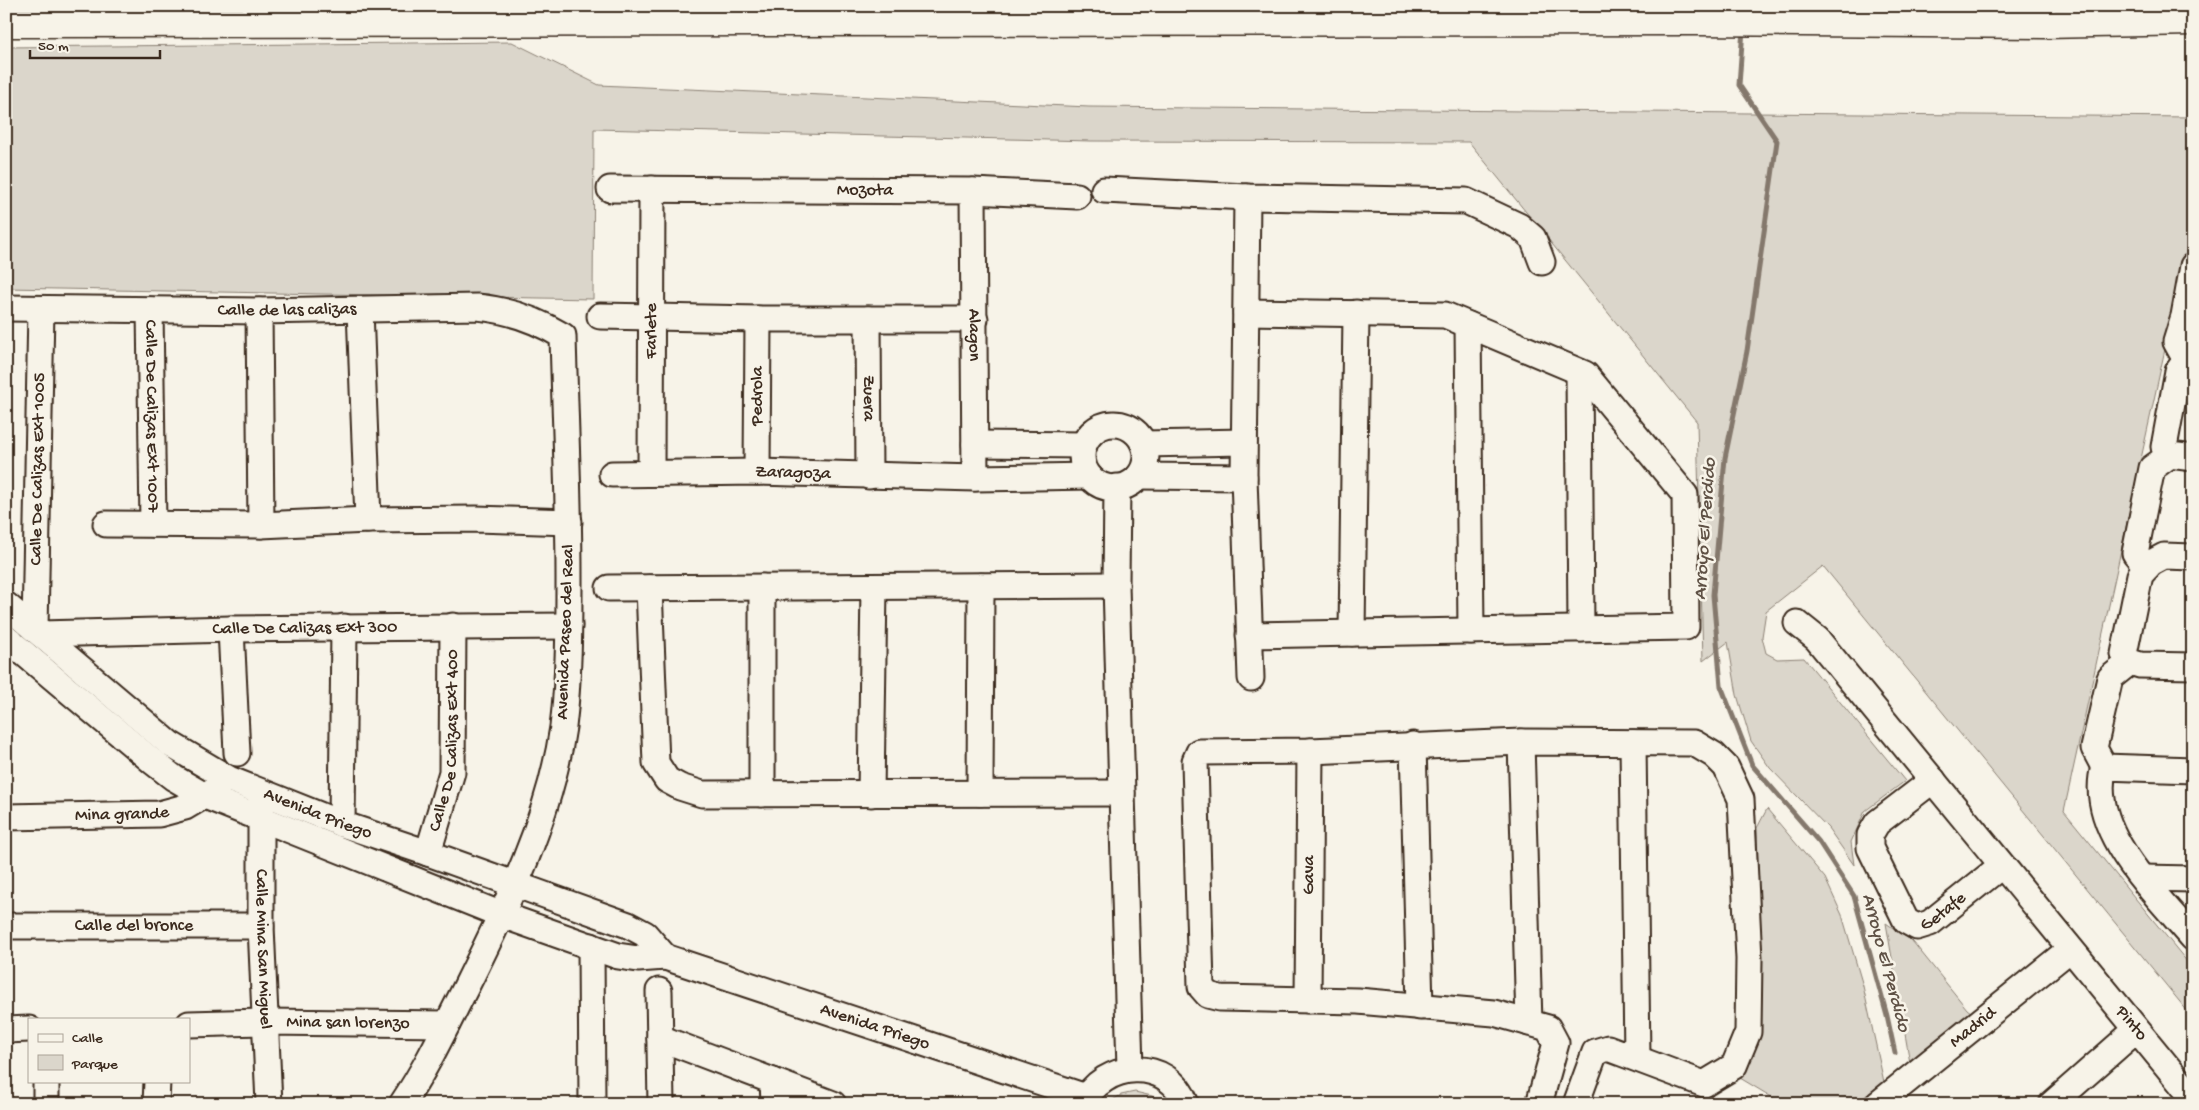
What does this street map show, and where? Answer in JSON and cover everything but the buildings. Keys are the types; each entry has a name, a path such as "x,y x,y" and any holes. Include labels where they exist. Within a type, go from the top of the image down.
{"highway":[{"path":"6,22 1114,21 2044,24 2193,21"}],"street":[{"name":"Mozota","path":"610,189 973,191 1077,196"},
{"name":"Farlete","path":"651,472 652,190"},
{"path":"1104,190 1247,198 1466,202 1519,226 1533,238 1542,262"},
{"name":"Alagon","path":"973,191 975,478"},
{"path":"1247,198 1244,477 1251,678"},
{"path":"2184,457 2164,446 2178,371 2190,359 2176,342 2184,316 2193,266"},
{"name":"Calle de las calizas","path":"6,308 259,311 477,307 503,309 526,316 562,336"},
{"name":"Calle De Calizas Ext 1005","path":"38,632 41,309"},
{"name":"Calle De Calizas Ext 1007","path":"150,310 153,524"},
{"path":"360,310 368,520"},
{"path":"259,311 260,524"},
{"path":"1246,312 1445,315 1585,374 1685,495 1686,627 1249,635"},
{"path":"1352,633 1356,313"},
{"path":"600,316 758,319 975,319"},
{"name":"Pedrola","path":"757,472 758,319"},
{"name":"Zuera","path":"868,319 869,476"},
{"path":"1468,325 1471,631"},
{"name":"Avenida Paseo del Real","path":"402,1104 447,1024 502,915 515,885 541,816 563,727 569,626 569,522 562,336"},
{"path":"1579,372 1581,629"},
{"path":"1108,424 1120,424 1134,431 1144,444 1145,466 1139,476 1131,483 1117,487 1102,486 1089,476 1083,461 1084,445 1089,435 1098,428 1108,424"},
{"path":"1144,444 1244,442"},
{"path":"975,444 1084,445"},
{"path":"2147,567 2134,553 2152,468 2184,457"},
{"name":"Zaragoza","path":"612,474 757,472 975,478 1089,476"},
{"path":"1139,476 1244,477"},
{"path":"1117,487 1116,585 1130,1069"},
{"path":"106,524 260,524 476,519 569,522"},
{"path":"2193,557 2164,556 2150,563 2140,575 2124,654 2130,662 2140,665 2193,666"},
{"path":"609,588 1116,585"},
{"path":"980,586 980,793"},
{"path":"762,587 762,794"},
{"path":"871,794 874,587"},
{"path":"649,588 656,763 667,780 680,787 702,794 1122,793"},
{"name":"Avenida Priego","path":"6,605 170,744 229,780 342,824 428,852 633,927 645,934 665,957"},
{"name":"Pinto","path":"1797,623 1817,639 2069,950 2193,1098"},
{"name":"Calle De Calizas Ext 400","path":"428,852 452,772 453,626"},
{"name":"Calle De Calizas Ext 300","path":"38,632 344,627 569,626"},
{"path":"342,824 344,627"},
{"path":"231,629 237,752"},
{"name":"Avenida Priego","path":"6,638 152,761 174,778 205,796 502,915 591,946 629,958 665,957 1084,1100"},
{"path":"2130,662 2110,678 2094,748 2104,767 2100,780 2100,801 2110,828 2126,857 2193,938"},
{"path":"1521,742 1529,1023"},
{"path":"1539,1104 1556,1043 1548,1028 1494,1013 1358,1001 1220,998 1208,995 1201,987 1195,761 1199,752 1521,742 1694,743 1714,755 1726,767 1741,798 1749,959 1748,1032 1734,1066 1704,1084 1608,1048 1595,1052 1576,1104"},
{"path":"1633,743 1636,1058"},
{"path":"1413,745 1420,1007"},
{"name":"Gava","path":"1308,1000 1310,750"},
{"path":"2104,767 2193,770"},
{"name":"Mina grande","path":"6,817 159,814 185,806 205,796 229,780"},
{"name":"Getafe","path":"1933,780 1877,823 1870,835 1870,848 1906,921 1917,927 1930,923 2001,866"},
{"name":"Calle Mina San Miguel","path":"262,794 261,926 269,1104"},
{"path":"2143,878 2193,879"},
{"name":"Calle del bronce","path":"6,926 261,926"},
{"path":"591,946 592,1104"},
{"name":"Madrid","path":"1878,1104 2069,950"},
{"path":"659,991 661,1104"},
{"name":"Mina san lorenzo","path":"190,1024 264,1022 447,1024"},
{"path":"6,1030 28,1029"},
{"path":"2052,1104 2136,1030"},
{"path":"660,1038 773,1092 833,1104"},
{"path":"1084,1100 1094,1086 1104,1078 1116,1072 1130,1069 1149,1071 1168,1079 1177,1088 1186,1104"},
{"path":"46,1082 46,1104"},
{"path":"156,1104 157,1082"}],"green space":[{"path":"512,42 599,85 1089,107 2193,117 2193,221 2064,811 2193,969 2193,1018 1823,566 1766,611 1762,637 1766,653 1777,659 1804,658 1905,781 1865,811 1851,842 1854,865 1828,828 1770,768 1751,741 1737,695 1728,642 1703,661 1697,422 1469,142 1091,141 594,129 593,299 6,288 6,47"},
{"path":"1767,809 1825,878 1842,915 1863,986 1884,1082 1855,1104 1771,1104 1775,1099 1740,1078 1755,1048 1758,1034 1760,940 1757,828"},
{"path":"1886,923 1913,942 1972,1013 1910,1063"},
{"path":"1135,1092 1152,1096 1164,1104 1106,1104 1121,1095"}],"waterway":[{"name":"Arroyo El Perdido","path":"1743,29 1739,85 1777,141 1747,351 1725,458 1713,595 1721,686 1752,765 1819,842 1854,896 1887,1016 1895,1053"}]}
